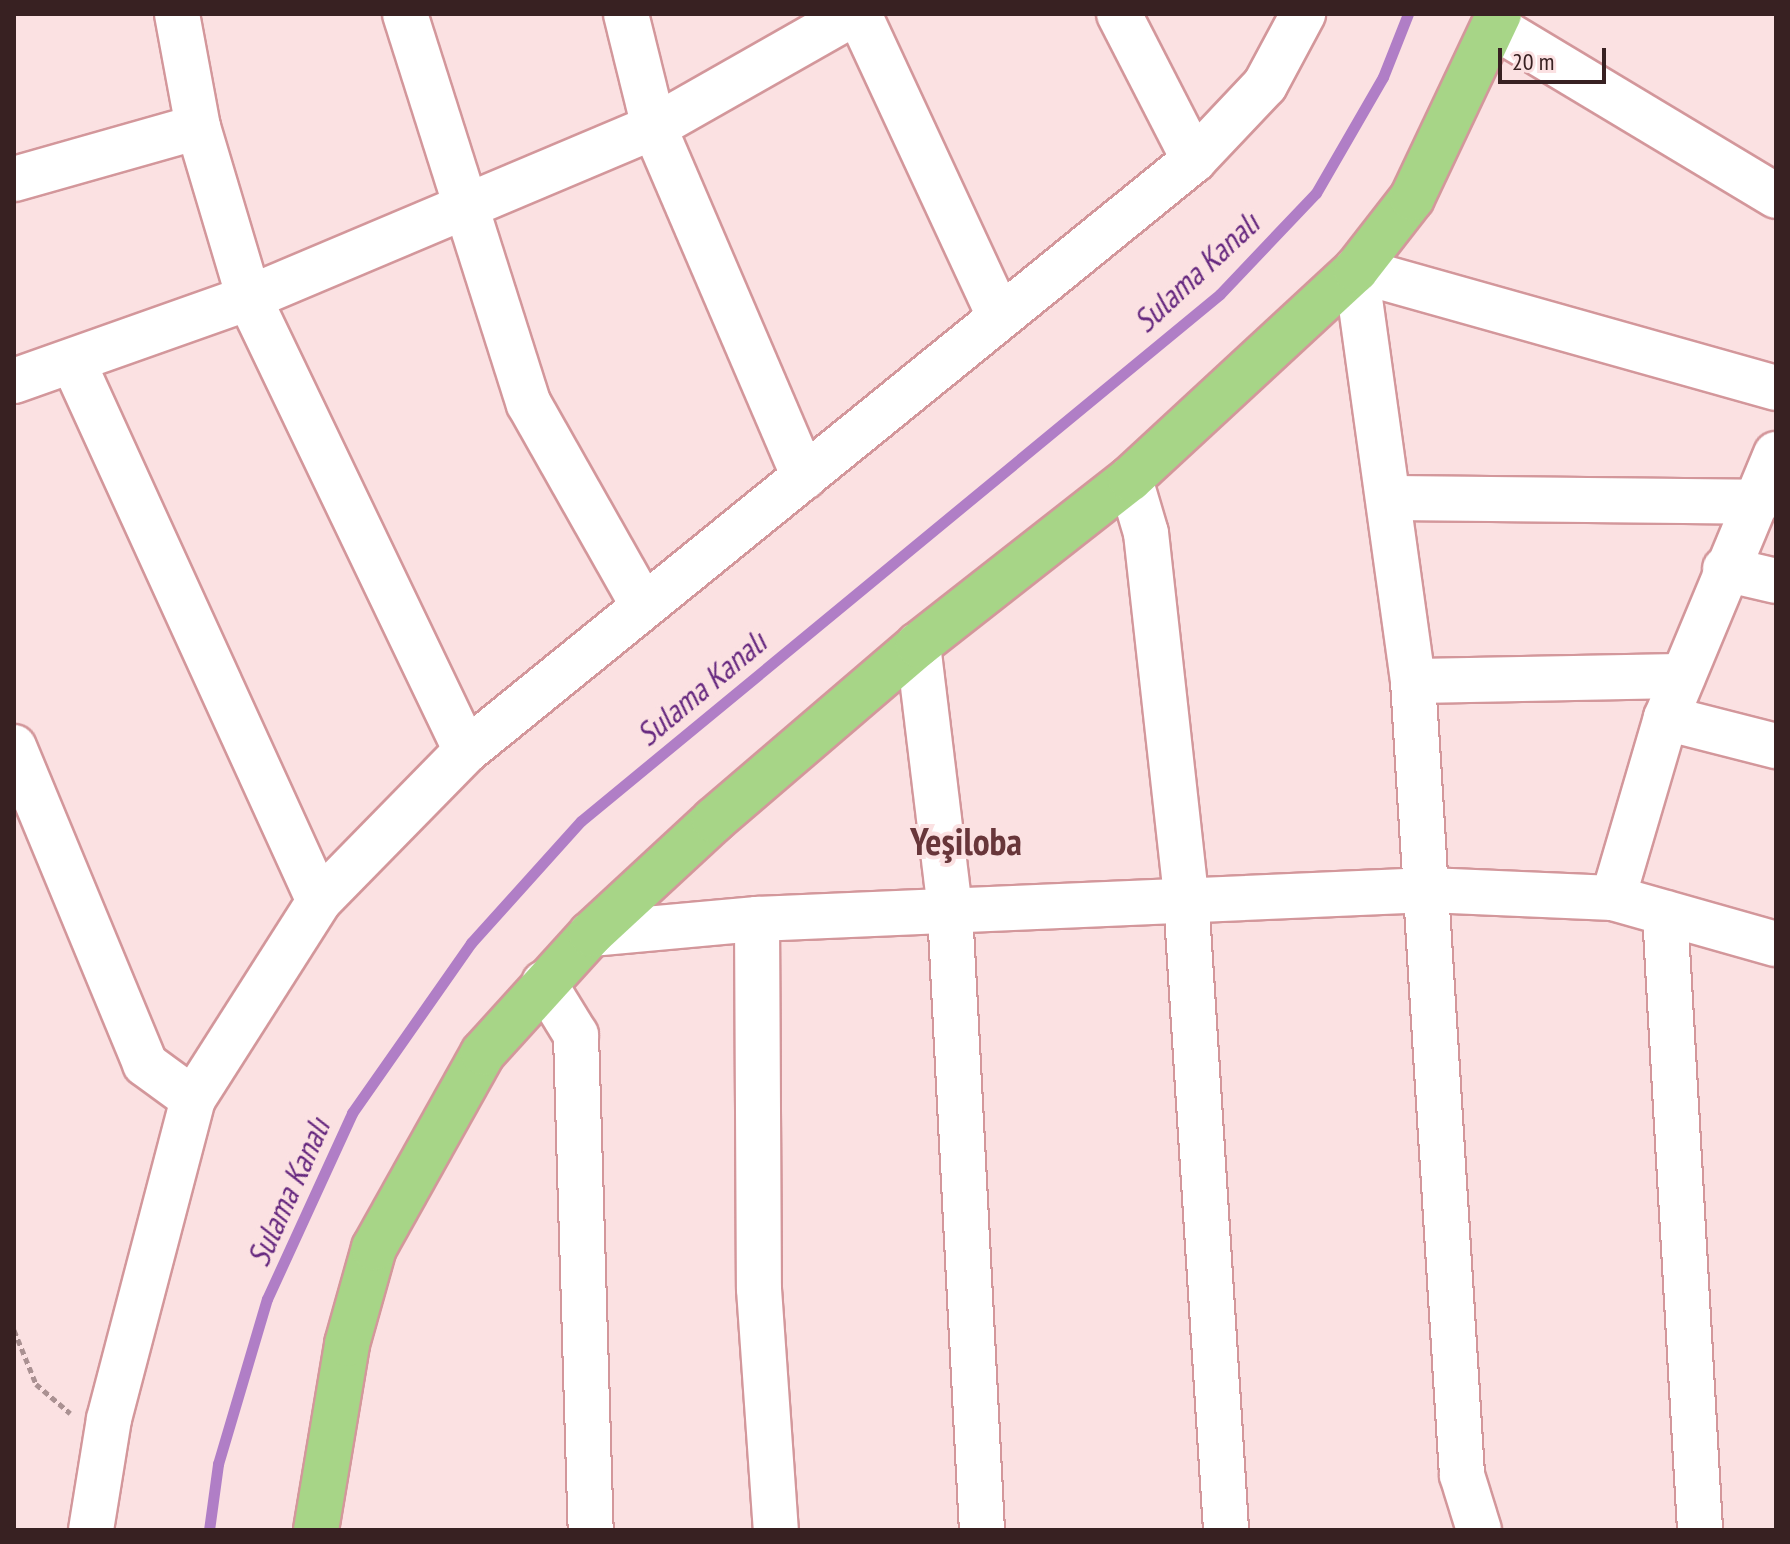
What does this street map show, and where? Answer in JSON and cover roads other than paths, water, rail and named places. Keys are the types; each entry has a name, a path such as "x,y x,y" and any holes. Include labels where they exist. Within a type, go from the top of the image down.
{"main road":[{"path":"316,1530 347,1344 374,1248 483,1053 591,934 918,645 1130,479 1356,270 1412,198 1497,20"}],"street":[{"path":"177,14 198,127 249,298 466,751"},
{"path":"405,14 463,209 529,404 642,604"},
{"path":"626,14 654,127 804,477"},
{"path":"14,381 74,364 249,298 654,127 853,14"},
{"path":"859,14 999,315"},
{"path":"1119,14 1194,160"},
{"path":"91,1530 109,1419 193,1099 319,901 466,751 642,604 804,477 999,315 1194,160 1265,85 1303,14"},
{"path":"1497,20 1776,196"},
{"path":"14,179 198,127"},
{"path":"1479,1530 1462,1475 1413,681 1392,498 1356,270 1776,388"},
{"path":"74,364 319,901"},
{"path":"1613,898 1666,718 1725,569 1758,502 1776,454"},
{"path":"1130,479 1146,533 1186,897 1226,1530"},
{"path":"1392,498 1758,502"},
{"path":"1725,569 1776,581"},
{"path":"918,645 950,910 982,1530"},
{"path":"1413,681 1683,676"},
{"path":"1666,718 1776,746"},
{"path":"14,747 145,1064 193,1099"},
{"path":"591,934 757,919 1186,897 1428,890 1613,898 1776,944"},
{"path":"1665,913 1700,1530"},
{"path":"757,919 759,1289 776,1530"},
{"path":"544,983 576,1035 591,1530"}],"waterway":[{"name":"Sulama Kanalı","path":"209,1530 218,1464 267,1299 352,1113 471,943 581,821 1220,294 1316,193 1383,77 1408,14"}],"district":[{"name":"Yeşiloba","path":"966,841"}]}
